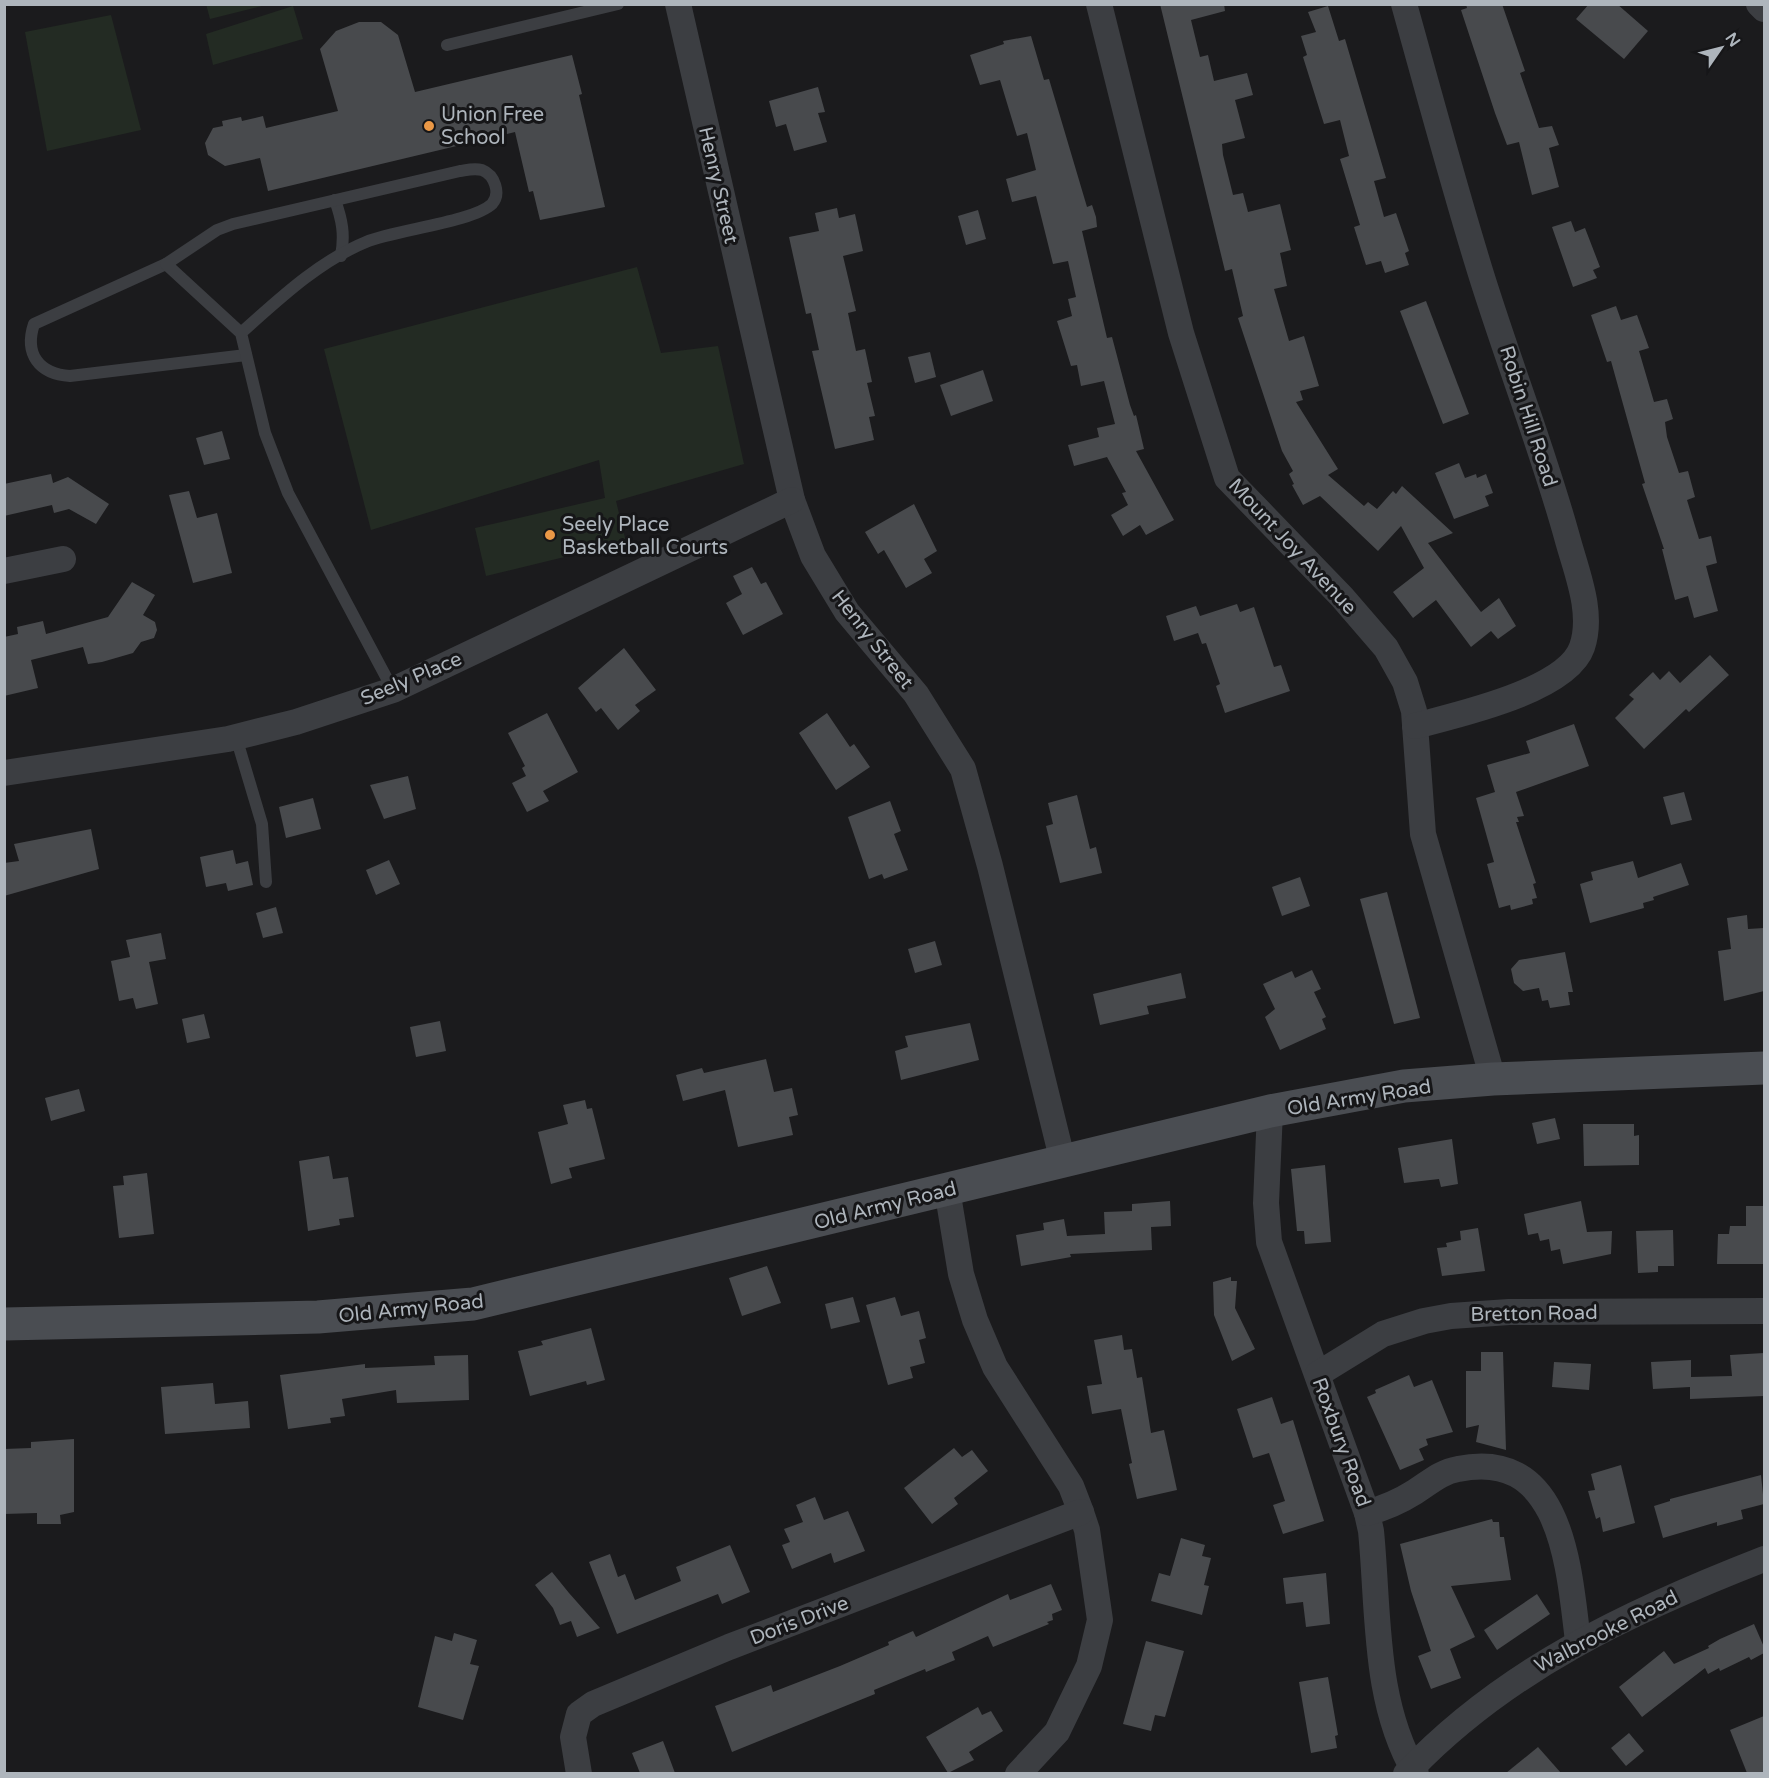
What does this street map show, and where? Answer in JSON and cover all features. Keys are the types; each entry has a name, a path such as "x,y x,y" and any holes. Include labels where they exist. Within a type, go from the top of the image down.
{"street":[{"name":"Henry Street","path":"678,4 792,500 813,556 847,612 916,694 963,769 990,866 1063,1162"},
{"name":"Mount Joy Avenue","path":"1099,4 1181,333 1227,478 1342,597 1386,648 1405,682 1414,711 1423,834 1492,1079"},
{"name":"Robin Hill Road","path":"1404,4 1477,263 1547,464 1585,602 1586,627 1582,649 1566,669 1540,687 1481,708 1415,726"},
{"path":"1759,4 1764,9"},
{"name":"Seely Place","path":"4,773 142,754 236,737 296,722 393,690 792,500"},
{"path":"4,571 63,559"},
{"name":"Old Army Road","path":"4,1323 318,1317 473,1304 1270,1111 1381,1090 1492,1079 1764,1068"},
{"name":"Roxbury Road","path":"1270,1111 1266,1203 1269,1242 1367,1513 1372,1542 1385,1689 1399,1741 1411,1771"},
{"path":"947,1189 961,1274 975,1320 995,1366 1071,1486 1081,1512 1087,1530 1100,1620 1089,1666 1057,1732 1018,1773"},
{"name":"Bretton Road","path":"1318,1374 1383,1334 1424,1321 1451,1316 1509,1312 1764,1311"},
{"path":"1367,1513 1402,1500 1444,1473 1458,1469 1493,1467 1521,1477 1542,1499 1561,1535 1578,1641"},
{"name":"Doris Drive","path":"579,1773 573,1737 579,1714 592,1704 729,1647 1081,1512"},
{"name":"Walbrooke Road","path":"1411,1771 1501,1690 1578,1641 1684,1591 1764,1559"}],"lane":[{"path":"447,45 618,4"},
{"path":"241,333 286,293 341,256 387,234 477,212 490,205 496,198 497,188 485,171 474,168 217,230 166,264 34,324 31,335 34,353 41,368 53,375 70,376 246,356"},
{"path":"335,200 344,229 341,256"},
{"path":"166,264 241,333 265,433 288,493 393,690"},
{"path":"236,737 262,824 266,882"}],"shaded area":[{"path":"206,4 266,4 266,5 210,19"},
{"path":"293,6 303,39 213,65 206,34"},
{"path":"111,15 141,130 47,151 25,32"},
{"path":"637,267 661,353 718,346 744,464 616,501 626,542 486,576 475,528 605,498 599,460 371,530 324,349"}],"building":[{"path":"1160,4 1224,4 1225,11 1191,20 1200,57 1208,55 1214,81 1247,73 1253,95 1235,100 1245,138 1222,144 1223,155 1233,195 1243,193 1248,212 1280,204 1291,250 1280,253 1287,286 1274,289 1289,341 1304,336 1319,386 1300,391 1303,400 1296,402 1338,469 1328,475 1364,506 1368,502 1377,509 1393,491 1396,494 1402,486 1453,533 1428,543 1481,612 1499,598 1516,626 1498,639 1491,631 1471,647 1436,600 1413,618 1393,592 1424,568 1401,526 1378,551 1320,496 1303,505 1292,485 1294,484 1289,474 1293,471 1282,451 1238,318 1243,316 1232,269 1225,271"},
{"path":"1466,4 1502,4 1525,71 1520,73 1539,128 1552,126 1559,145 1549,148 1559,187 1532,195 1519,142 1507,145 1495,113 1461,10 1467,8"},
{"path":"1589,4 1617,4 1648,31 1624,59 1576,19"},
{"path":"1328,6 1339,41 1345,39 1386,178 1374,181 1384,217 1396,213 1409,251 1405,253 1409,265 1385,273 1381,261 1366,265 1354,227 1360,225 1340,159 1349,156 1340,120 1324,124 1303,57 1307,55 1301,36 1316,32 1308,12"},
{"path":"359,22 381,22 398,35 415,92 572,55 605,207 540,220 533,191 529,192 515,132 268,191 260,158 225,166 208,155 205,143 213,128 223,126 222,121 241,117 242,121 263,116 266,128 338,111 320,49 336,31"},
{"path":"1031,36 1044,80 1049,79 1087,207 1092,205 1096,217 1097,227 1082,231 1107,338 1112,337 1130,405 1134,416 1136,415 1144,449 1136,451 1174,520 1146,535 1140,525 1123,536 1111,515 1128,505 1122,493 1126,492 1107,457 1074,466 1068,445 1099,437 1097,428 1115,424 1104,381 1081,386 1077,365 1071,366 1057,321 1072,316 1068,299 1076,297 1068,261 1053,264 1036,196 1012,202 1006,179 1036,170 1027,133 1017,136 1000,80 980,85 970,55 1004,44 1003,41"},
{"path":"818,87 825,112 818,113 827,142 794,151 786,124 776,127 769,101"},
{"path":"837,208 839,218 855,214 863,251 843,256 856,311 848,313 856,351 865,349 872,382 867,383 875,416 869,417 874,440 835,449 812,351 819,350 811,313 806,314 789,237 819,231 815,213"},
{"path":"978,210 986,239 966,245 958,216"},
{"path":"1571,221 1575,232 1585,228 1600,267 1593,270 1597,278 1573,287 1552,227"},
{"path":"1426,301 1469,414 1443,424 1400,311"},
{"path":"1616,306 1621,320 1637,315 1649,348 1639,351 1654,402 1667,399 1673,419 1665,422 1667,437 1679,473 1688,471 1695,497 1687,500 1699,539 1711,536 1717,563 1706,566 1718,611 1694,618 1688,596 1675,600 1662,549 1664,549 1642,484 1645,483 1611,361 1607,362 1591,315"},
{"path":"930,352 936,377 915,383 908,357"},
{"path":"983,370 993,401 951,416 940,385"},
{"path":"222,431 230,459 204,465 196,438"},
{"path":"1459,463 1465,478 1476,474 1477,478 1486,474 1493,493 1485,496 1489,506 1454,519 1435,473"},
{"path":"51,474 53,483 68,477 109,504 96,524 69,509 54,513 52,505 4,516 4,484"},
{"path":"189,491 197,518 217,513 232,573 193,583 169,495"},
{"path":"914,504 937,551 924,559 932,573 906,588 884,550 878,554 865,532"},
{"path":"752,567 761,584 766,582 783,614 743,635 726,603 742,594 733,576"},
{"path":"132,582 155,595 143,615 155,622 157,630 154,638 141,642 133,653 102,662 88,664 83,647 31,660 38,688 4,696 4,637 18,634 17,627 43,621 46,634 108,617"},
{"path":"1237,604 1240,612 1254,607 1274,667 1281,665 1290,691 1225,713 1216,686 1220,684 1206,643 1202,644 1198,633 1174,641 1166,616 1196,606 1200,616"},
{"path":"624,648 656,690 635,705 640,711 618,730 601,708 596,712 578,688"},
{"path":"1710,655 1729,675 1689,712 1686,709 1644,749 1615,718 1634,699 1629,695 1653,672 1660,680 1669,671 1680,683"},
{"path":"547,713 578,772 543,791 549,801 527,812 512,783 526,776 522,768 525,766 508,733"},
{"path":"827,713 850,747 854,744 870,767 836,790 799,733"},
{"path":"1574,724 1589,766 1516,792 1524,816 1517,817 1519,822 1516,822 1536,883 1533,884 1537,898 1532,899 1533,904 1511,910 1510,905 1499,908 1487,864 1494,862 1476,798 1495,792 1487,765 1530,753 1526,741"},
{"path":"408,776 416,809 384,819 370,785"},
{"path":"1684,792 1692,820 1671,825 1663,797"},
{"path":"1077,795 1090,849 1096,847 1102,873 1060,883 1046,826 1053,824 1048,803"},
{"path":"313,798 321,829 286,838 279,807"},
{"path":"890,801 901,831 894,834 908,870 884,879 882,874 869,879 848,817"},
{"path":"91,829 99,869 4,896 4,863 19,861 14,844"},
{"path":"233,850 236,864 248,861 253,885 228,891 226,883 206,887 200,857"},
{"path":"389,860 400,884 376,895 366,870"},
{"path":"1633,861 1638,878 1681,863 1689,885 1653,897 1654,900 1643,903 1644,908 1590,923 1580,884 1593,880 1591,872"},
{"path":"1300,877 1310,906 1282,916 1272,887"},
{"path":"1387,892 1420,1018 1394,1024 1360,899"},
{"path":"276,907 283,933 263,938 256,913"},
{"path":"1747,915 1748,929 1764,928 1764,991 1724,1001 1718,951 1731,949 1727,918"},
{"path":"161,933 166,959 149,962 158,1004 136,1009 133,998 119,1001 111,961 130,957 126,940"},
{"path":"935,941 942,965 915,973 908,949"},
{"path":"1565,952 1573,992 1568,992 1570,1005 1550,1008 1548,1000 1542,1001 1539,988 1523,991 1514,983 1511,969 1519,960"},
{"path":"1312,970 1321,989 1314,992 1326,1017 1322,1019 1326,1029 1280,1050 1265,1017 1275,1009 1263,984 1292,971 1295,978"},
{"path":"1181,973 1186,998 1147,1006 1149,1014 1100,1025 1093,994"},
{"path":"204,1014 210,1038 187,1043 182,1019"},
{"path":"440,1021 446,1051 416,1057 410,1027"},
{"path":"970,1023 979,1060 901,1080 895,1051 908,1047 905,1036"},
{"path":"766,1059 774,1092 792,1088 798,1115 789,1117 793,1135 738,1147 725,1090 683,1101 676,1075 702,1068 704,1073"},
{"path":"79,1089 85,1111 51,1121 45,1098"},
{"path":"585,1100 587,1109 592,1108 605,1159 569,1168 572,1178 551,1184 538,1132 568,1124 563,1105"},
{"path":"1555,1118 1560,1139 1537,1144 1532,1123"},
{"path":"1583,1124 1634,1124 1634,1136 1639,1135 1639,1165 1584,1166"},
{"path":"1452,1139 1458,1184 1441,1187 1439,1179 1404,1183 1398,1148"},
{"path":"329,1156 333,1179 348,1177 354,1217 339,1219 340,1225 308,1231 299,1161"},
{"path":"1325,1165 1331,1242 1305,1244 1304,1231 1297,1231 1291,1169"},
{"path":"147,1173 154,1234 119,1238 113,1186 124,1185 123,1176"},
{"path":"1170,1201 1171,1226 1151,1227 1152,1250 1070,1254 1071,1257 1021,1266 1016,1235 1044,1230 1043,1223 1064,1219 1067,1236 1105,1234 1104,1212 1132,1211 1132,1204"},
{"path":"1581,1201 1587,1232 1612,1231 1611,1254 1563,1264 1560,1249 1551,1251 1549,1239 1540,1241 1538,1233 1528,1235 1524,1214"},
{"path":"1746,1206 1764,1206 1764,1264 1717,1264 1718,1234 1729,1234 1730,1226 1746,1226"},
{"path":"1478,1228 1485,1271 1442,1276 1437,1248 1447,1247 1446,1243 1461,1240 1460,1231"},
{"path":"1673,1230 1674,1266 1658,1266 1658,1272 1638,1273 1636,1231"},
{"path":"767,1266 781,1303 742,1316 729,1278"},
{"path":"1231,1277 1231,1281 1237,1281 1235,1308 1255,1349 1232,1361 1214,1315 1213,1282"},
{"path":"853,1297 860,1322 831,1329 825,1304"},
{"path":"895,1297 901,1316 919,1311 926,1338 919,1340 925,1363 910,1367 913,1378 888,1385 866,1305"},
{"path":"591,1328 605,1380 587,1385 586,1381 530,1396 518,1351 543,1345 541,1341"},
{"path":"1122,1335 1124,1350 1132,1349 1137,1378 1142,1377 1151,1433 1164,1430 1177,1490 1137,1499 1121,1409 1092,1414 1087,1386 1102,1384 1094,1340"},
{"path":"1481,1352 1503,1352 1506,1450 1476,1442 1479,1425 1466,1428 1466,1371 1481,1371"},
{"path":"1764,1353 1764,1396 1690,1399 1690,1387 1653,1389 1651,1362 1691,1360 1691,1377 1732,1376 1730,1355"},
{"path":"468,1355 469,1400 397,1403 396,1390 342,1399 345,1416 330,1418 331,1423 288,1429 280,1375 365,1364 365,1368 435,1365 434,1356"},
{"path":"1554,1362 1591,1364 1589,1390 1552,1387"},
{"path":"1409,1375 1414,1387 1432,1380 1453,1432 1426,1439 1428,1445 1419,1449 1424,1460 1400,1470 1367,1397 1376,1393 1375,1390"},
{"path":"213,1383 215,1404 248,1401 250,1428 165,1434 161,1387"},
{"path":"1272,1397 1281,1424 1293,1420 1324,1521 1283,1534 1273,1505 1285,1501 1269,1453 1253,1458 1237,1409"},
{"path":"74,1439 74,1512 60,1515 61,1524 37,1524 37,1513 4,1514 4,1449 31,1448 31,1442"},
{"path":"954,1448 962,1457 972,1450 988,1471 954,1498 958,1504 932,1524 904,1488"},
{"path":"1621,1465 1635,1523 1603,1532 1600,1517 1596,1519 1588,1491 1595,1490 1591,1474"},
{"path":"1761,1475 1764,1504 1741,1510 1743,1519 1717,1526 1717,1522 1663,1538 1654,1506 1670,1501 1670,1499"},
{"path":"815,1497 824,1520 848,1511 865,1551 834,1563 831,1553 792,1569 782,1545 790,1542 784,1529 803,1522 796,1505"},
{"path":"1492,1519 1493,1522 1499,1522 1500,1537 1504,1537 1511,1580 1451,1586 1475,1637 1450,1649 1461,1678 1431,1689 1418,1656 1431,1651 1411,1591 1400,1544"},
{"path":"1181,1538 1205,1545 1202,1556 1211,1558 1204,1585 1209,1586 1202,1615 1151,1601 1159,1573 1170,1576"},
{"path":"730,1545 750,1592 722,1604 718,1594 617,1634 589,1562 610,1554 618,1577 625,1574 635,1600 681,1581 676,1567"},
{"path":"552,1572 600,1628 577,1637 571,1621 560,1625 553,1608 535,1585"},
{"path":"1326,1573 1330,1624 1306,1627 1303,1602 1286,1604 1283,1578"},
{"path":"1051,1584 1062,1610 1052,1614 1053,1620 1047,1622 1049,1624 993,1647 988,1636 952,1652 955,1660 926,1672 925,1669 874,1690 875,1694 732,1752 715,1706 771,1685 773,1692 889,1645 888,1642 913,1631 916,1637 1008,1594 1010,1600"},
{"path":"1537,1594 1550,1614 1497,1650 1484,1630"},
{"path":"1754,1624 1764,1647 1764,1653 1751,1660 1749,1657 1720,1671 1719,1668 1708,1674 1705,1668 1642,1717 1619,1687 1664,1651 1674,1664"},
{"path":"454,1633 477,1640 470,1664 479,1666 463,1720 418,1707 435,1636 452,1641"},
{"path":"1146,1641 1184,1651 1165,1717 1155,1715 1151,1731 1123,1724"},
{"path":"1328,1677 1338,1735 1335,1736 1337,1748 1311,1753 1299,1682"},
{"path":"978,1707 982,1715 991,1711 1003,1731 969,1752 974,1760 948,1773 926,1737"},
{"path":"1764,1716 1764,1773 1747,1773 1730,1730"},
{"path":"1629,1733 1644,1751 1626,1766 1611,1748"},
{"path":"663,1741 675,1773 640,1773 632,1753"},
{"path":"1538,1747 1561,1773 1506,1773"}],"place":[{"name":"Union Free School","path":"429,126"},
{"name":"Seely Place Basketball Courts","path":"550,535"}]}
